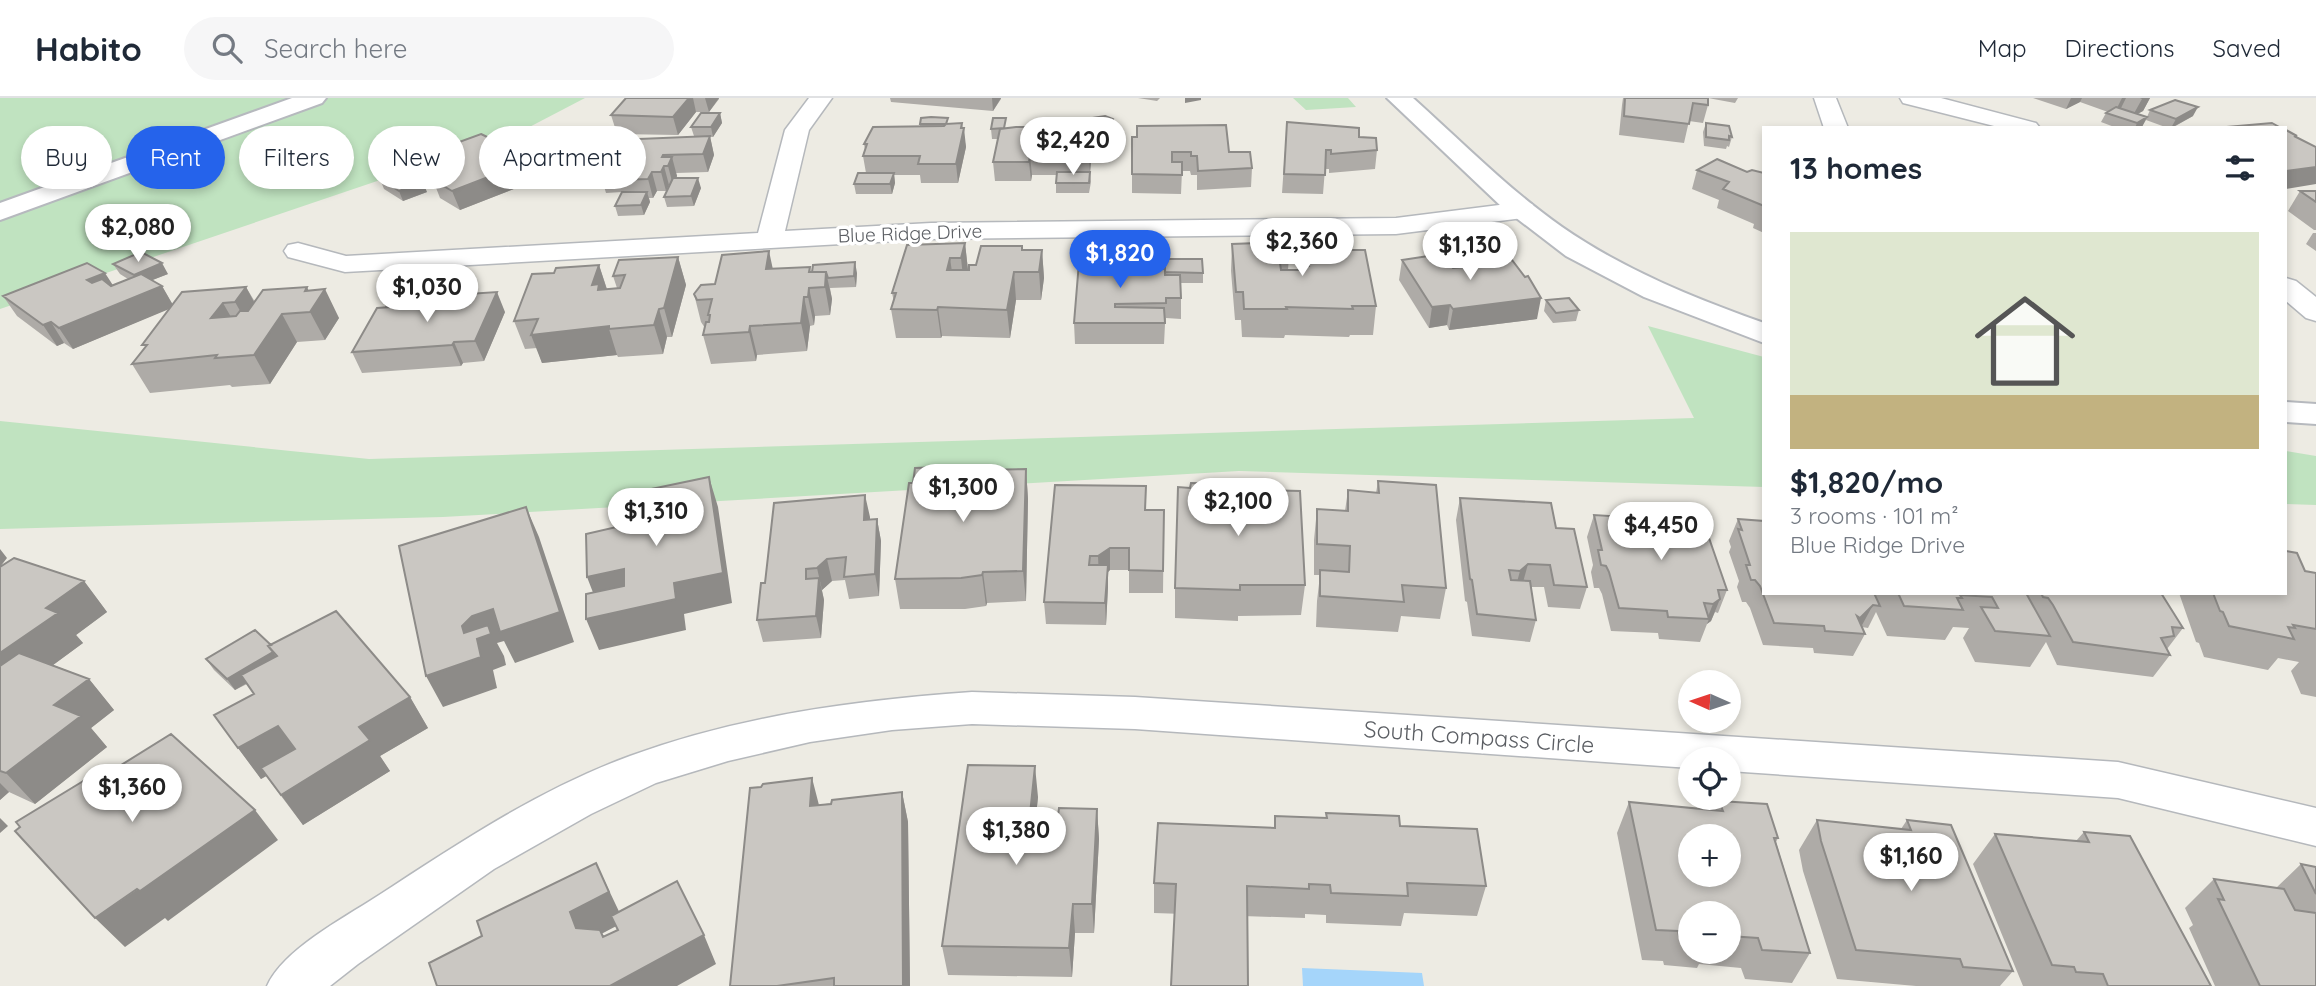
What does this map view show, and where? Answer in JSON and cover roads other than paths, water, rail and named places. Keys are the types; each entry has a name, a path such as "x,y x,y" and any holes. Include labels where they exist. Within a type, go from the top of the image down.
{"street":[{"path":"0,187 248,98"},
{"path":"0,212 314,98"},
{"path":"769,240 797,130 821,98"},
{"path":"1399,98 1523,210 1573,247 1624,277 1762,333"},
{"path":"1825,98 1835,126"},
{"path":"1911,98 1963,109 2021,126"},
{"name":"Blue Ridge Drive","path":"298,251 345,264 931,231 1396,226 1523,210"},
{"path":"2287,288 2316,312"},
{"path":"2287,412 2316,414"},
{"name":"South Compass Circle","path":"292,986 340,948 478,855 575,801 643,769 728,744 810,726 892,714 972,708 1135,713 2118,780 2316,827"}],"water":[{"path":"1302,968 1422,973 1424,986 1303,986"}]}
